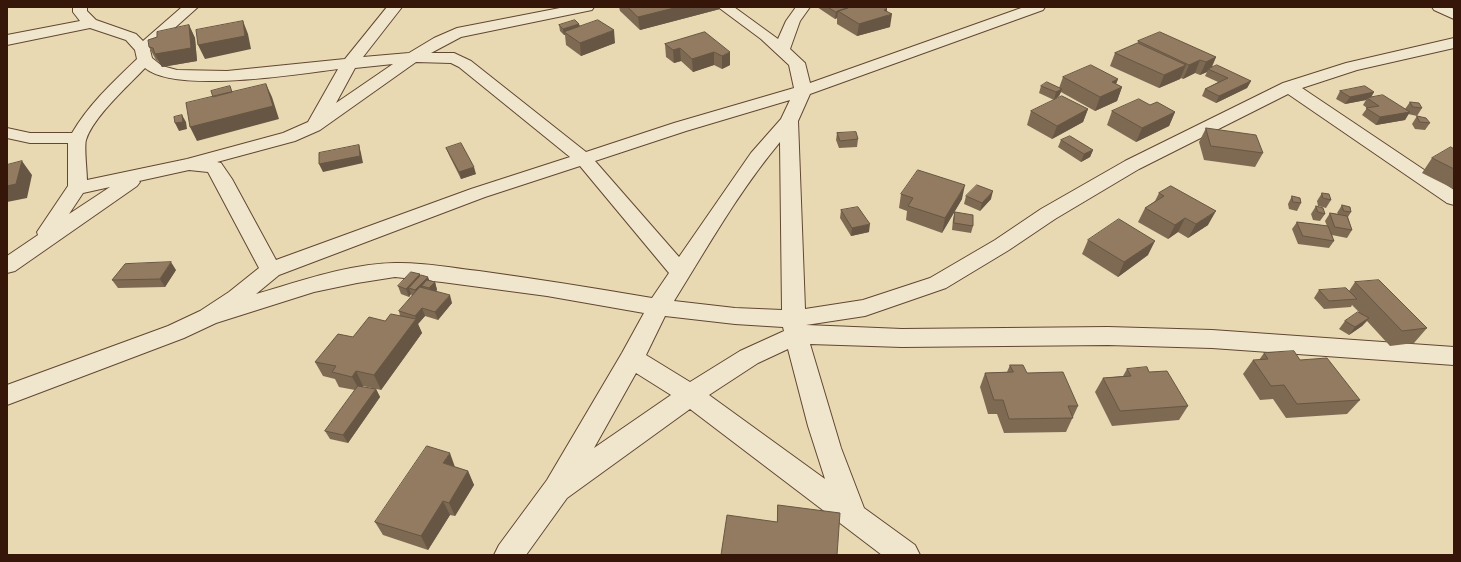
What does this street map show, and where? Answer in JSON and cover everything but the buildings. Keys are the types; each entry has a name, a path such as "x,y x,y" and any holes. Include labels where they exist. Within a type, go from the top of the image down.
{"street":[{"path":"80,7 80,12 91,23 131,37 156,69 166,73 192,76 227,76 413,57 454,58 460,61 583,158 681,273"},
{"path":"41,242 78,186 77,140 90,116 144,54 191,7"},
{"path":"314,126 350,63 395,7"},
{"path":"78,186 87,187 189,164 290,137 314,126 413,57 439,41 457,33 587,7"},
{"path":"509,555 557,489 632,358 658,307 718,214 758,157 789,121 803,91 797,64 782,49 725,7"},
{"path":"782,49 793,21 803,7"},
{"path":"208,317 236,298 271,270 478,193 680,127 803,91 1038,7"},
{"path":"1439,7 1454,15"},
{"path":"7,40 91,23"},
{"path":"557,489 690,395 795,327 865,308 938,283 1002,246 1048,214 1132,165 1289,87 1352,66 1454,43"},
{"path":"1289,87 1454,200"},
{"path":"789,121 795,327 822,432 837,479 852,514"},
{"path":"7,133 30,138 70,138 77,140"},
{"path":"189,164 214,167 271,270"},
{"path":"7,266 141,175"},
{"path":"7,395 176,332 208,317 312,285 357,274 395,270 442,274 547,288 658,307 735,316 795,327 902,338 1108,336 1212,339 1454,356"},
{"path":"632,358 690,395 852,514 905,555"}]}
